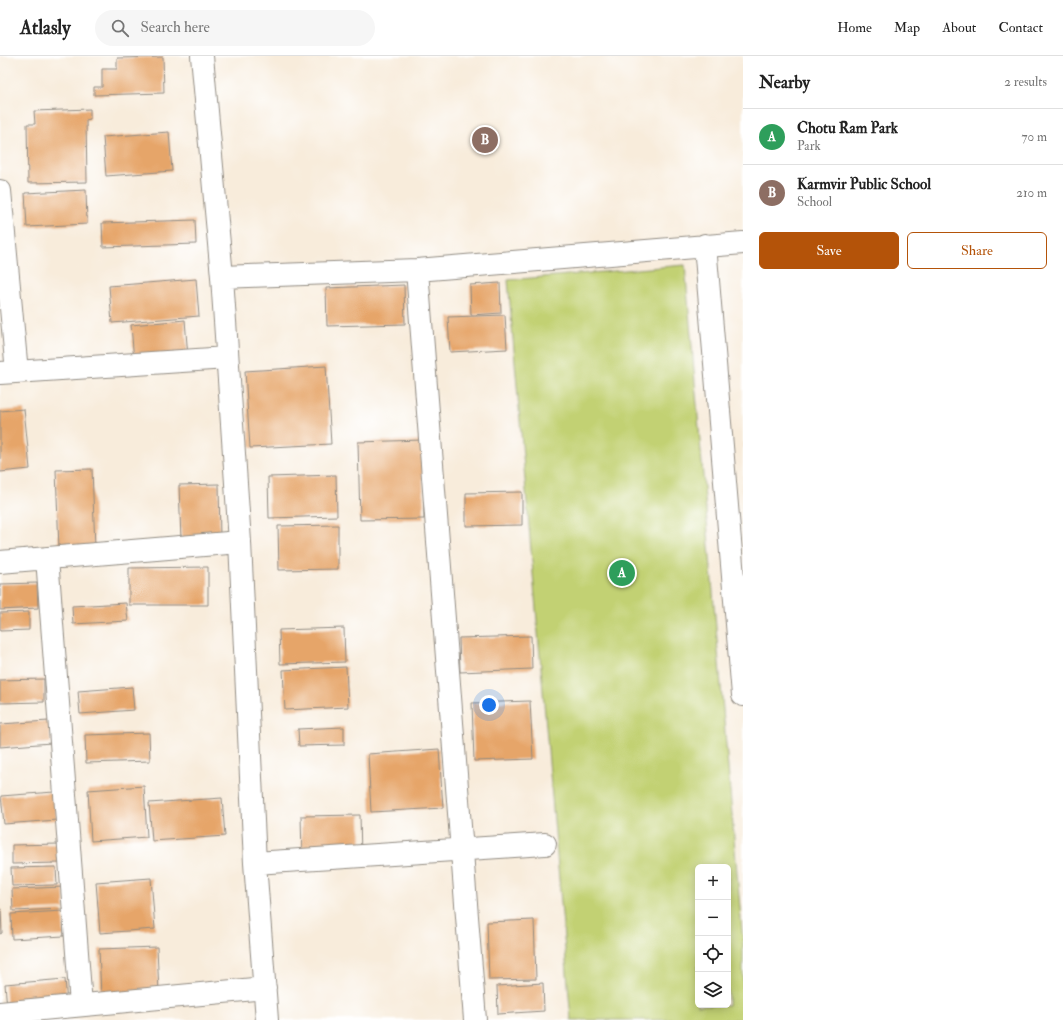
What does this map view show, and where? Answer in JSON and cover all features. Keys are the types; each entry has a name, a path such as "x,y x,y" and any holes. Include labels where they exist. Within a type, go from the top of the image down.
{"street":[{"path":"202,56 222,277 240,542 255,863 267,1020"},
{"path":"0,191 8,372 227,358"},
{"path":"222,277 417,270 743,243"},
{"path":"705,245 743,695"},
{"path":"417,270 475,1020"},
{"path":"0,562 240,542"},
{"path":"47,558 81,1005"},
{"path":"255,863 545,844"},
{"path":"0,1013 265,988"}],"green space":[{"path":"685,265 743,943 743,1020 571,1020 508,280"}],"building":[{"path":"163,57 164,93 94,95 94,87 102,87 102,69 117,69 117,58"},
{"path":"90,109 90,119 86,120 87,182 28,183 27,124 35,124 34,111"},
{"path":"169,132 172,171 106,176 103,137"},
{"path":"86,190 87,224 27,227 25,193"},
{"path":"195,220 196,244 103,247 102,223"},
{"path":"196,279 199,316 112,323 109,286"},
{"path":"500,283 501,313 471,315 470,285"},
{"path":"404,285 405,324 327,326 326,288"},
{"path":"505,315 507,349 450,352 448,317"},
{"path":"185,320 188,357 134,361 131,325"},
{"path":"326,366 331,444 250,448 245,371"},
{"path":"24,409 30,469 0,472 0,411"},
{"path":"422,440 424,519 360,520 358,442"},
{"path":"92,469 95,548 59,549 56,470"},
{"path":"336,475 337,516 269,518 268,477"},
{"path":"219,484 220,539 181,540 179,485"},
{"path":"522,492 522,525 466,526 466,493"},
{"path":"338,525 338,569 279,570 278,526"},
{"path":"208,567 208,605 129,605 129,568"},
{"path":"37,583 38,608 0,610 0,584"},
{"path":"126,603 128,621 73,624 72,606"},
{"path":"29,612 29,630 0,631 0,613"},
{"path":"344,628 345,662 280,664 279,630"},
{"path":"531,636 532,669 460,672 459,638"},
{"path":"346,667 348,707 285,710 283,670"},
{"path":"44,679 44,702 0,703 0,680"},
{"path":"132,687 134,710 80,714 78,691"},
{"path":"530,701 533,759 474,761 472,703"},
{"path":"49,721 51,743 0,747 0,724"},
{"path":"344,727 344,745 299,746 298,729"},
{"path":"149,733 150,761 86,763 85,735"},
{"path":"439,749 443,808 371,812 368,754"},
{"path":"144,786 147,837 91,841 88,790"},
{"path":"54,792 57,820 4,824 1,796"},
{"path":"222,798 225,836 152,841 149,803"},
{"path":"360,815 361,856 302,857 301,816"},
{"path":"59,844 59,863 12,864 12,845"},
{"path":"56,867 57,885 12,886 11,868"},
{"path":"151,878 155,929 100,933 96,882"},
{"path":"64,887 64,909 13,911 12,889"},
{"path":"0,909 2,933 0,934"},
{"path":"63,911 64,936 12,939 11,914"},
{"path":"534,920 536,979 489,980 487,922"},
{"path":"157,947 159,993 101,996 99,949"},
{"path":"65,979 67,1003 7,1008 5,984"},
{"path":"543,983 544,1011 498,1014 497,986"}],"place":[{"name":"Karmvir Public School","path":"485,140"},
{"name":"Chotu Ram Park","path":"622,573"}]}
